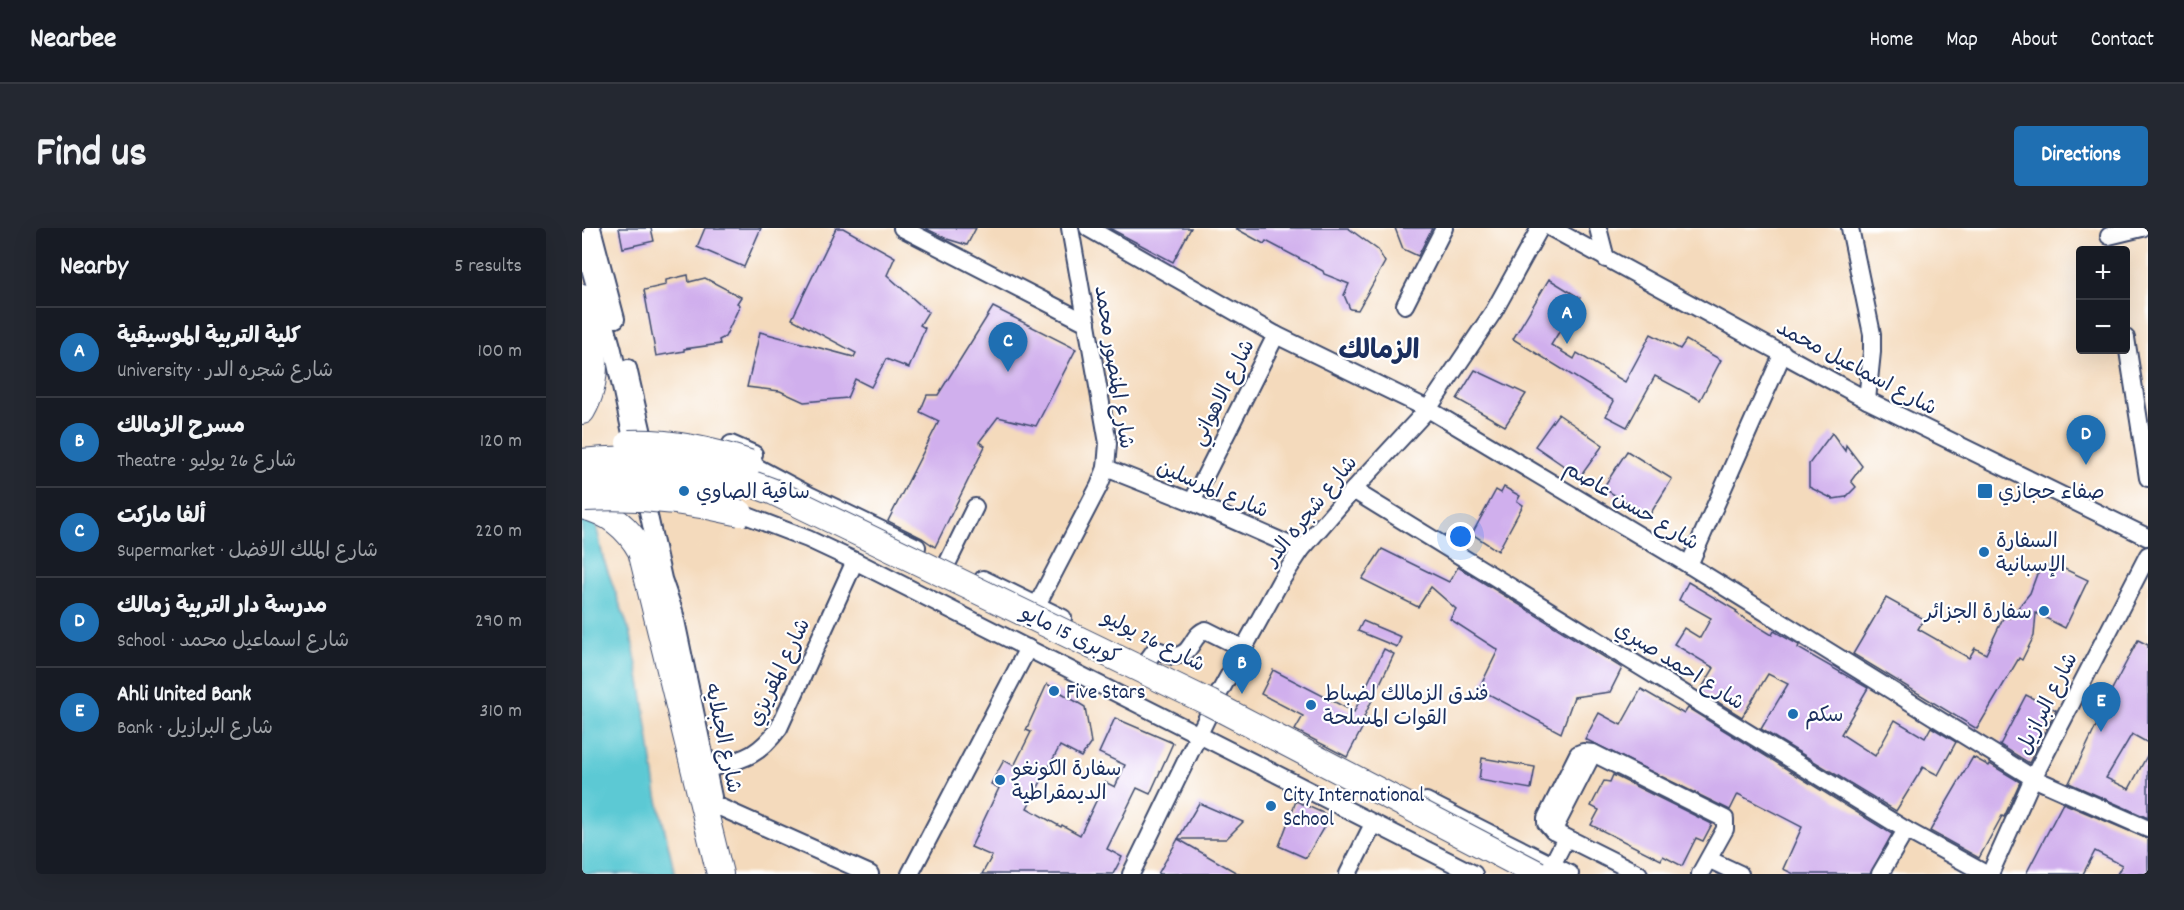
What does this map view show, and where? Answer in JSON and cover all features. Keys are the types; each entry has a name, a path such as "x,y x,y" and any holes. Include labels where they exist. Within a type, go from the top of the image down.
{"highway":[{"path":"582,297 591,328 595,365 592,387 583,409"},
{"path":"582,447 636,442 671,444 705,450 749,463"},
{"name":"كوبرى 15 مايو","path":"582,462 656,461 696,467 736,477 774,492 1210,703 1545,870"},
{"name":"كوبرى 15 مايو","path":"582,482 624,479 683,482 722,490 768,505 964,598 1205,717 1505,874"},
{"path":"582,498 665,499 703,503 740,513"},
{"path":"582,506 600,511 613,518 634,538 641,551 720,874"}],"street":[{"path":"592,228 619,350"},
{"path":"902,228 1087,323"},
{"name":"شارع المنصور محمد","path":"1037,605 1099,486 1106,468 1108,443 1070,228"},
{"name":"شارع حسن عاصم","path":"1088,228 1276,335 1428,410 1689,565 2032,778 2148,829"},
{"path":"1405,305 1444,228"},
{"name":"شارع شجره الدر","path":"1131,874 1217,697 1280,582 1301,550 1428,410 1494,311 1540,228"},
{"name":"شارع اسماعيل محمد","path":"1551,228 1867,400 2148,538"},
{"path":"1591,228 1601,257"},
{"path":"1598,228 1601,257"},
{"path":"1850,228 1872,334 1867,400"},
{"path":"2109,238 2142,228"},
{"path":"582,240 619,350"},
{"name":"شارع الاهواني","path":"1192,502 1276,335"},
{"name":"شارع الجبلايه","path":"619,350 663,579 674,611 730,874"},
{"path":"1689,565 1783,353"},
{"path":"2129,354 2144,427 2148,478"},
{"path":"731,444 754,454 749,463"},
{"name":"شارع 26 يوليو","path":"749,463 802,492 1037,605 1147,661 1545,870 1570,874"},
{"name":"شارع المرسلين","path":"1106,468 1192,502 1301,550"},
{"name":"شارع احمد صبري","path":"1353,490 1906,830 1986,874"},
{"path":"948,562 975,507"},
{"path":"740,513 808,539 855,561 1474,874"},
{"path":"2148,526 2148,538"},
{"name":"شارع البرازيل","path":"1990,874 2032,778 2148,555"},
{"name":"شارع المقريزي","path":"708,769 756,753 767,745 779,728 855,561"},
{"path":"1147,661 1155,650 1172,656 1187,651 1198,634 1206,630 1244,649"},
{"path":"910,874 1028,648"},
{"path":"1545,870 1593,753 1725,819 1725,829 1705,867 1740,874"},
{"path":"715,805 870,874"},
{"path":"1348,874 1373,824"},
{"path":"1880,874 1906,830"},
{"path":"1559,834 1639,874"}],"water":[{"path":"582,454 603,558 631,635 657,796 675,874 582,874"}],"building":[{"path":"619,228 651,228 654,241 623,248"},
{"path":"705,228 761,228 744,267 697,247"},
{"path":"836,228 843,228 895,257 887,275 928,312 920,325 925,328 909,368 886,359 871,387 855,379 847,398 804,402 780,391 747,387 760,332 854,357 856,353 792,319"},
{"path":"925,228 976,228 967,245 947,239"},
{"path":"1109,228 1191,228 1173,262"},
{"path":"1235,228 1348,228 1378,250 1385,262 1358,310 1350,309 1344,295 1349,284 1324,274 1323,271 1266,241 1264,244"},
{"path":"1395,228 1432,228 1418,256 1403,249"},
{"path":"688,275 689,282 705,278 741,297 737,303 740,305 725,337 719,340 720,344 656,356 644,290 666,285 666,280"},
{"path":"1549,279 1580,298 1551,345 1574,359 1577,353 1625,382 1651,334 1680,349 1686,340 1721,360 1700,400 1655,376 1627,427 1606,416 1614,401 1513,339"},
{"path":"993,307 1076,349 1036,426 998,417 979,442 985,446 935,547 888,521 939,421 920,412 927,395 938,395"},
{"path":"1475,370 1526,394 1505,426 1457,399"},
{"path":"1558,414 1603,445 1580,477 1535,446"},
{"path":"1832,433 1845,451 1846,445 1862,466 1851,481 1856,487 1846,497 1833,499 1809,487 1809,464"},
{"path":"1627,451 1672,479 1649,516 1603,488"},
{"path":"1504,487 1520,496 1517,501 1523,505 1498,551 1472,534 1496,490 1501,493"},
{"path":"1382,549 1449,582 1458,567 1622,668 1610,692 1574,697 1561,733 1479,689 1498,650 1450,619 1456,609 1431,587 1418,607 1362,579"},
{"path":"2052,563 2088,580 2065,628 2036,613 2034,636 2022,660 2019,658 1977,729 1853,654 1886,598 1924,619 1918,629 1969,658 1975,648 1986,654 2004,616 2009,618 2030,593 2037,574"},
{"path":"1688,582 1772,635 1774,631 1799,645 1798,648 1868,688 1841,734 1875,756 1895,720 1925,738 1931,727 1956,742 1938,775 1923,767 1896,811 1761,729 1788,684 1768,674 1742,717 1700,691 1714,668 1674,644 1684,628 1700,638 1711,618 1679,600"},
{"path":"1363,621 1401,637 1397,647 1358,631"},
{"path":"2138,640 2148,645 2148,743 2132,734 2106,778 2129,789 2148,754 2148,818 2069,783 2100,718 2098,716"},
{"name":"فندق الزمالك لضباط القوات المسلحة","path":"1384,649 1394,654 1364,717 1367,719 1347,757 1295,730 1303,716 1261,694 1273,670 1354,712"},
{"path":"1047,684 1085,707 1091,743 1081,757 1060,746 1027,808 1061,827 1062,825 1080,835 1105,782 1115,787 1125,765 1099,753 1115,718 1173,743 1150,794 1137,788 1107,849 1122,857 1113,874 982,874 992,856 971,847 999,788 991,784 1004,760 1014,766 1031,732 1026,730"},
{"path":"1641,689 1684,714 1688,708 1892,834 1870,874 1794,874 1783,869 1802,827 1738,794 1730,810 1585,739 1599,713 1621,725"},
{"path":"2026,695 2056,710 2029,763 2000,745"},
{"path":"1973,757 1989,766 1990,764 2020,782 2004,817 2002,816 1979,858 1930,831"},
{"path":"1482,758 1535,767 1531,789 1479,780"},
{"path":"1613,775 1712,824 1703,841 1696,838 1682,866 1663,856 1661,860 1591,825 1599,810 1591,806 1604,781 1610,782"},
{"path":"1296,801 1330,816 1306,858 1279,846"},
{"path":"1199,803 1243,822 1226,839 1178,839"},
{"path":"2063,803 2148,839 2148,874 2117,874 2122,865 2095,851 2083,874 2026,874"},
{"path":"1178,839 1239,874 1158,874"}],"place":[{"name":"كلية التربية الموسيقية","path":"1567,344"},
{"name":"ألفا ماركت","path":"1008,372"},
{"name":"مدرسة دار التربية زمالك","path":"2086,465"},
{"name":"ساقية الصاوي","path":"684,491"},
{"name":"صفاء حجازي","path":"1985,491"},
{"name":"السفارة الإسبانية","path":"1984,552"},
{"name":"سفارة الجزائر","path":"2044,611"},
{"name":"Five Stars","path":"1054,691"},
{"name":"مسرح الزمالك","path":"1242,694"},
{"name":"فندق الزمالك لضباط القوات المسلحة","path":"1311,705"},
{"name":"سكم","path":"1793,714"},
{"name":"Ahli United Bank","path":"2101,732"},
{"name":"سفارة الكونغو الديمقراطية","path":"1000,780"},
{"name":"City International School","path":"1271,806"}],"district":[{"name":"الزمالك","path":"1379,349"}]}
